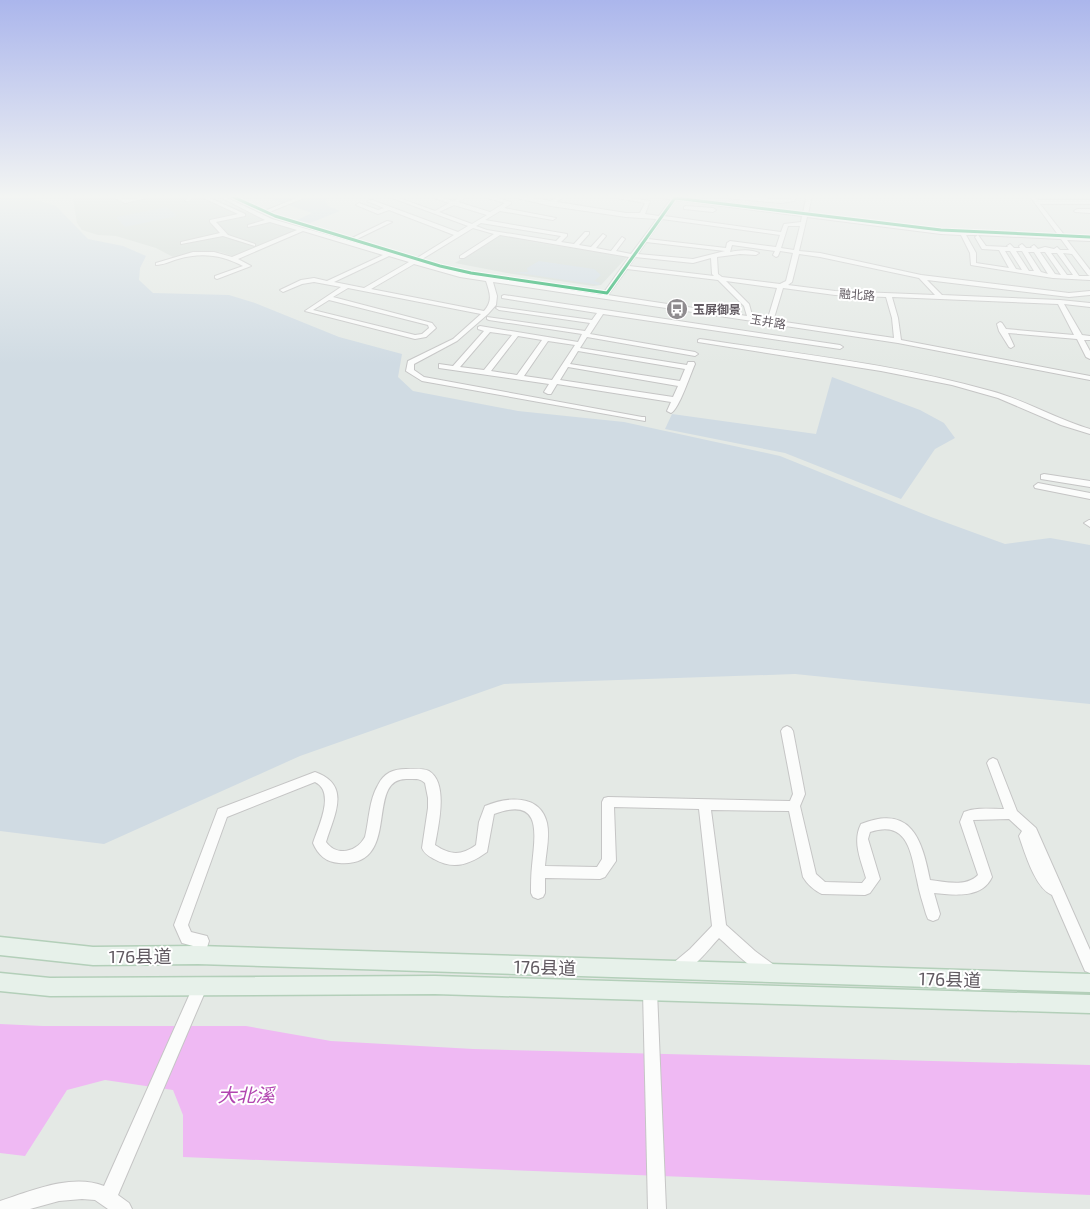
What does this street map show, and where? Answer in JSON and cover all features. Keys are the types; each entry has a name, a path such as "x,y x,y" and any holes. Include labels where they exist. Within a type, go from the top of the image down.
{"main road":[{"name":"176县道","path":"0,946 94,956 198,955 1090,983"},
{"name":"176县道","path":"0,982 50,987 435,985 1090,1004"}],"street":[{"path":"234,258 250,251"},
{"name":"玉井路","path":"379,251 471,274 771,318 1090,377"},
{"name":"玉井路","path":"389,251 445,272 489,280 605,294 663,305 898,340"},
{"path":"365,290 430,251"},
{"path":"462,257 471,251"},
{"path":"606,251 634,256 693,261 728,252"},
{"path":"605,294 637,251"},
{"path":"724,251 820,255 921,277 1069,296 1090,294"},
{"path":"770,251 777,253"},
{"path":"771,318 780,288 788,282 795,251"},
{"path":"973,251 973,264 1053,276 1090,276"},
{"path":"1001,251 1013,269"},
{"path":"1014,251 1026,271"},
{"path":"1025,251 1038,273"},
{"path":"1037,251 1053,276"},
{"path":"1047,251 1065,276"},
{"path":"1052,251 1073,252 1090,276"},
{"path":"158,264 192,252 214,252 234,258 248,266 217,277"},
{"path":"1058,252 1077,277"},
{"path":"329,282 388,254"},
{"path":"714,256 715,274 747,305 749,315"},
{"path":"1079,260 1090,260"},
{"path":"688,276 693,261"},
{"name":"融北路","path":"626,267 688,276 717,277 780,288 889,296 1060,302 1090,305"},
{"path":"921,277 940,297"},
{"path":"283,290 301,282 314,280 329,282 487,316 695,354"},
{"path":"489,280 494,296 493,305 487,316 455,340 411,363 410,371 422,379 642,419"},
{"path":"328,298 430,324 433,328 424,336 414,337 308,310 347,286"},
{"path":"889,296 898,340"},
{"path":"504,297 840,347"},
{"path":"1060,302 1090,357"},
{"path":"643,317 655,314 663,305"},
{"path":"663,305 658,315 665,320"},
{"path":"499,308 594,322"},
{"path":"548,392 601,311"},
{"path":"384,330 402,317"},
{"path":"671,411 706,327"},
{"path":"480,328 547,338 689,368"},
{"path":"1011,346 1001,328 1090,338"},
{"path":"455,368 489,329"},
{"path":"486,373 516,334"},
{"path":"519,378 547,338"},
{"path":"700,341 912,375 988,392 1011,399 1037,412 1090,432"},
{"path":"566,364 682,384"},
{"path":"442,366 676,400"},
{"path":"1044,476 1090,484"},
{"path":"1038,486 1090,496"},
{"path":"787,731 799,794 794,806 810,877 822,888 865,889 872,879 862,839 865,828 876,822 889,823 901,828 911,837 933,914"},
{"path":"993,762 1012,814 1031,832 1090,966"},
{"path":"198,955 202,941 187,938 181,925 222,813 314,777 324,779 330,784 333,795 319,843 324,852 334,857 351,857 363,852 370,844 381,789 389,778 400,774 424,774 432,782 435,792 428,848 443,859 469,859 482,848 485,822 489,810 501,804 514,803 535,812 540,820 538,893"},
{"path":"538,872 600,873 609,861 608,802 794,806"},
{"path":"704,803 720,928 762,966 778,974"},
{"path":"925,886 972,888 980,885 985,877 966,822 968,816 976,814 1012,814"},
{"path":"1025,836 1043,879 1058,893"},
{"path":"673,971 696,954 720,928"},
{"path":"108,1197 201,985"},
{"path":"650,991 657,1209"},
{"path":"1,1209 78,1190 94,1191 108,1197 123,1209"}],"shaded area":[{"path":"0,251 135,251 146,256 140,268 139,280 153,293 229,295 255,303 339,337 402,354 398,377 413,391 518,411 624,422 780,456 931,517 1005,544 1050,538 1090,545 1090,704 795,674 504,684 300,756 104,844 0,831"},
{"path":"162,251 200,251 173,257"},
{"path":"210,251 249,251 236,257 220,252"},
{"path":"473,251 592,251 627,257 601,285 593,286 455,263"},
{"path":"539,261 594,269 601,275 594,281 600,283 599,285 512,272 528,272 527,268"},
{"path":"832,377 920,410 944,423 955,438 935,449 901,499 785,453 665,429 672,414 816,434"}],"water":[{"name":"大北溪","path":"0,1024 43,1026 246,1026 331,1041 473,1049 1090,1065 1090,1195 183,1157 183,1115 173,1090 105,1080 67,1090 25,1156 0,1153"}],"transit line":[{"path":"392,251 471,273 607,293 637,251"}],"place":[{"name":"玉屏御景","path":"677,309"}]}
